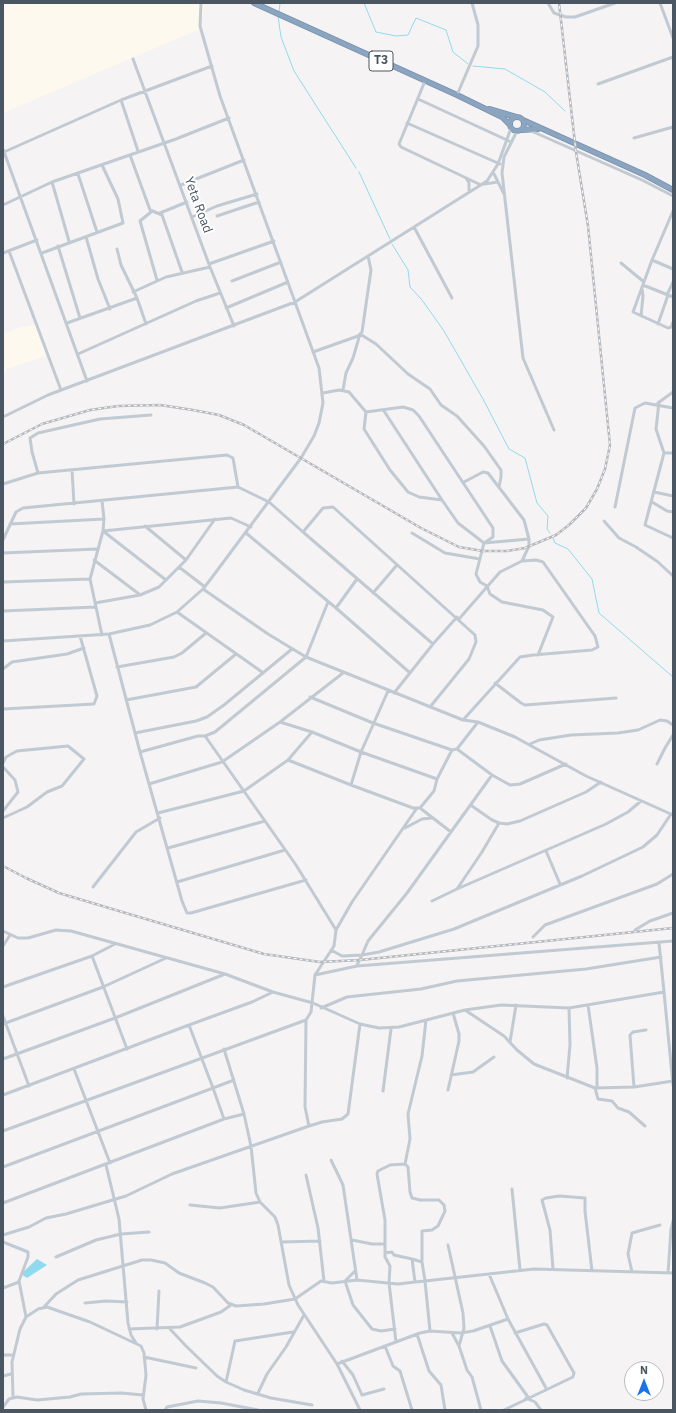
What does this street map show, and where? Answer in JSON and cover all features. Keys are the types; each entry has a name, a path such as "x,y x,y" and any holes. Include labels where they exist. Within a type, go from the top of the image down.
{"highway":[{"name":"T3","path":"254,3 275,14 480,106 502,118 511,127 521,130 534,128 547,131"},
{"name":"T3","path":"480,106 517,117 645,175 673,190"},
{"path":"511,127 511,120 517,117"},
{"path":"521,130 524,125 523,120"}],"street":[{"path":"3,641 109,634 150,625 177,612 204,588 301,458 314,436 322,412 323,393 318,368 212,66 200,26 201,3"},
{"path":"457,95 478,46 478,25 472,3"},
{"path":"548,3 554,13 566,17 575,16 615,3"},
{"path":"660,3 673,38"},
{"path":"598,84 673,57"},
{"name":"Yeta Road","path":"133,58 181,185 209,265 234,326"},
{"path":"87,381 4,150 121,100 212,66"},
{"path":"425,81 399,140 401,147 483,185"},
{"path":"418,99 509,141"},
{"path":"121,100 138,151"},
{"path":"3,205 21,198 52,182 164,143 229,118"},
{"path":"407,123 502,165"},
{"path":"511,127 509,141 502,165 502,179 523,358 554,430"},
{"path":"634,138 673,128"},
{"path":"483,185 494,174 509,141 521,130 642,180 673,196"},
{"path":"130,155 151,212"},
{"path":"181,185 244,160"},
{"path":"42,253 69,242 121,225 123,221 118,199 102,165"},
{"path":"78,174 98,232"},
{"path":"494,174 505,196"},
{"path":"466,178 469,182 469,192"},
{"path":"3,416 61,390 295,302 469,192 483,185 498,182 502,179"},
{"path":"52,182 69,242"},
{"path":"493,183 501,188"},
{"path":"192,217 217,206 257,194"},
{"path":"157,280 140,221 151,212 160,213 187,202"},
{"path":"217,216 259,202"},
{"path":"673,211 632,312 670,328 673,322"},
{"path":"160,213 182,272"},
{"path":"414,227 452,298"},
{"path":"86,237 98,279 110,309"},
{"path":"3,253 37,240"},
{"path":"133,292 157,280 209,265 274,241"},
{"path":"58,246 80,318"},
{"path":"116,249 121,265 137,298 146,324"},
{"path":"9,251 61,390"},
{"path":"344,390 346,373 363,328 371,270 368,256"},
{"path":"652,260 673,269"},
{"path":"232,281 281,262"},
{"path":"621,263 643,285 673,297"},
{"path":"226,308 288,282"},
{"path":"658,324 673,282"},
{"path":"641,316 643,285"},
{"path":"78,354 196,301 220,293"},
{"path":"67,323 110,309 137,298"},
{"path":"313,352 360,334"},
{"path":"360,334 376,344 408,374 430,389 441,405 457,416 484,446 501,470 502,477 499,487"},
{"path":"323,393 344,390 352,394 366,412 364,429 402,486 408,492 419,498 442,500"},
{"path":"657,404 673,392"},
{"path":"615,507 634,409 642,403 657,404 673,408"},
{"path":"657,404 656,429 664,453 645,525 673,538"},
{"path":"366,412 384,411 403,407 413,410 424,422 464,482 494,531 493,537 484,543 477,576 480,582 487,586 490,594 502,602 543,610 552,615 553,620 538,655"},
{"path":"384,411 458,523 484,543 529,539"},
{"path":"38,473 30,438 38,433 100,419 150,415"},
{"path":"664,453 673,453"},
{"path":"3,484 38,473 227,455 234,458 238,487"},
{"path":"72,470 74,504"},
{"path":"464,482 485,472 488,473 524,520 529,539 529,546 522,561"},
{"path":"3,540 19,509 238,487 269,502 356,579 433,644"},
{"path":"654,492 673,496"},
{"path":"102,501 104,519 103,531 90,579 102,635"},
{"path":"652,502 666,511 673,512"},
{"path":"303,532 323,508 332,507 458,618 475,635 474,648 468,658 430,707"},
{"path":"103,531 231,518 250,527"},
{"path":"10,524 104,519"},
{"path":"3,611 96,605 140,595 158,587 180,567 215,519"},
{"path":"604,522 619,538 652,558 673,576"},
{"path":"145,526 186,560"},
{"path":"103,531 166,580"},
{"path":"246,533 336,608 409,672"},
{"path":"412,533 445,553 480,559"},
{"path":"3,553 97,549"},
{"path":"94,560 140,595"},
{"path":"394,693 409,672 433,644 504,569 522,561 536,560 543,562 599,643 596,650 526,655 516,660 463,720"},
{"path":"373,593 397,565"},
{"path":"180,567 204,588 292,649 306,657 463,720 478,722 530,744 601,782 672,815 657,834 644,846 454,929 379,952 362,955 342,956 331,950"},
{"path":"3,582 90,579"},
{"path":"336,608 356,579"},
{"path":"140,752 198,736 205,736 215,732 306,657 328,602"},
{"path":"177,612 262,672"},
{"path":"117,667 174,657 182,653 206,633"},
{"path":"109,634 149,784 185,909 189,914 306,880"},
{"path":"3,709 94,704 97,696 80,636"},
{"path":"3,669 12,662 67,654 84,648"},
{"path":"135,733 201,720 224,705 262,672 292,649"},
{"path":"126,700 196,687 236,654"},
{"path":"149,784 222,762 280,722 310,697 343,673"},
{"path":"495,684 521,703 525,704 616,698"},
{"path":"351,785 361,752 388,690"},
{"path":"310,697 374,723 452,750 457,749 478,722"},
{"path":"287,716 291,727"},
{"path":"530,744 539,740 571,735 621,733 638,730 660,720 667,721 673,725"},
{"path":"280,722 291,727 312,732 361,752 437,779"},
{"path":"158,813 244,792 288,760 312,732"},
{"path":"205,736 306,880 336,930"},
{"path":"657,764 673,736"},
{"path":"3,763 6,757 17,751 68,746 84,759 62,786 47,792 27,807 3,818"},
{"path":"457,749 492,775 510,785 515,786 566,764"},
{"path":"3,1131 201,1057 306,1020 310,1015 313,1003 315,975 334,946 336,930 400,831 434,791 437,779 452,750"},
{"path":"288,760 413,808 418,808 451,832"},
{"path":"3,767 15,780 18,792 3,811"},
{"path":"357,966 368,940 407,893 451,832 472,806 492,775"},
{"path":"472,806 492,820 506,824 520,821 586,792 601,782"},
{"path":"432,901 622,816 641,801"},
{"path":"93,887 136,832 160,818"},
{"path":"400,831 422,819 432,818"},
{"path":"168,848 265,821"},
{"path":"457,889 482,852 499,822"},
{"path":"177,882 285,850"},
{"path":"546,851 560,884"},
{"path":"533,937 545,925 558,919 656,884 673,874"},
{"path":"635,930 650,921 673,913"},
{"path":"3,931 10,935 28,938 62,929 225,974 273,992 313,1003 321,1008 360,1024 391,1028 465,1010 502,1005 569,1008 664,992"},
{"path":"3,946 10,935"},
{"path":"315,975 357,966 673,941"},
{"path":"659,943 673,1084"},
{"path":"3,987 92,956 115,944"},
{"path":"92,956 127,1049"},
{"path":"4,1024 103,987 166,958"},
{"path":"321,1008 347,997 421,989 457,981 586,969 661,958"},
{"path":"3,1059 115,1018 225,974"},
{"path":"3,1095 190,1026 252,1002 273,992"},
{"path":"510,1042 516,1005"},
{"path":"588,1005 597,1068 596,1088 598,1099 612,1101 618,1108 629,1112 645,1126"},
{"path":"567,1078 570,1045 569,1008"},
{"path":"465,1010 510,1042 521,1054 534,1064 596,1088 634,1087 673,1081"},
{"path":"448,1090 458,1049 459,1034 453,1013"},
{"path":"3,1016 4,1024 29,1086"},
{"path":"306,1020 305,1107 310,1126"},
{"path":"426,1020 422,1056 408,1114 410,1139 405,1164 408,1167 410,1192 412,1198 420,1200 439,1200 444,1206 445,1211 438,1226 432,1230 422,1231 422,1262 430,1331"},
{"path":"3,1235 29,1227 46,1218 66,1214 115,1198 126,1196 172,1174 251,1146 322,1122 342,1119 348,1114 360,1024"},
{"path":"190,1026 224,1119"},
{"path":"383,1091 391,1028"},
{"path":"634,1087 630,1036 633,1032 646,1030"},
{"path":"224,1049 244,1114 251,1146 254,1180 260,1202 275,1217 281,1242 286,1275 295,1299 337,1364 360,1410"},
{"path":"451,1075 473,1072 494,1057"},
{"path":"74,1069 110,1163"},
{"path":"3,1167 234,1080"},
{"path":"3,1203 224,1119 244,1114"},
{"path":"331,1160 343,1185 357,1280"},
{"path":"385,1253 386,1227 377,1172 390,1166 405,1164"},
{"path":"106,1165 115,1198 129,1329 136,1343"},
{"path":"306,1175 320,1241 324,1281"},
{"path":"512,1189 520,1270"},
{"path":"553,1269 550,1230 542,1200 559,1196 585,1198 585,1211 592,1271"},
{"path":"190,1205 220,1208 260,1202"},
{"path":"668,1273 670,1229 673,1221"},
{"path":"632,1272 628,1254 632,1233 660,1224"},
{"path":"56,1257 96,1240 120,1234 149,1232"},
{"path":"352,1240 372,1244 385,1244 385,1253 390,1266 389,1284 396,1342"},
{"path":"281,1242 320,1241"},
{"path":"3,1242 28,1252 28,1257 19,1277 26,1317"},
{"path":"448,1245 464,1313 464,1325 459,1346"},
{"path":"385,1253 392,1252 394,1255 422,1262"},
{"path":"412,1259 415,1282"},
{"path":"3,1407 13,1397 11,1374 13,1355 20,1329 26,1317 44,1307 52,1297 70,1284 123,1265 151,1260 165,1263 179,1273 213,1288 231,1305"},
{"path":"129,1329 170,1329 200,1320 231,1305 258,1305 295,1299 317,1282 324,1281 329,1283 357,1280 389,1284 520,1270 553,1269 673,1273"},
{"path":"345,1281 355,1271"},
{"path":"489,1274 508,1319 546,1388"},
{"path":"345,1281 351,1302 372,1329 381,1331 395,1329"},
{"path":"3,1288 19,1282"},
{"path":"156,1329 159,1291"},
{"path":"86,1303 106,1301 127,1302"},
{"path":"44,1307 62,1311 136,1343 143,1348 146,1384 143,1395 146,1410"},
{"path":"258,1393 267,1374 286,1347 293,1332 304,1315"},
{"path":"337,1364 417,1334 430,1331 461,1333 490,1326 508,1319"},
{"path":"504,1410 511,1409 527,1398 573,1376 574,1372 547,1325 544,1324 515,1333"},
{"path":"490,1326 502,1361 527,1398 535,1402 541,1410"},
{"path":"170,1329 186,1346 226,1382 244,1390 271,1398 312,1405"},
{"path":"226,1382 235,1341 293,1332"},
{"path":"452,1333 459,1346 467,1370 472,1377 482,1410"},
{"path":"417,1334 429,1371 441,1385 445,1410"},
{"path":"385,1346 393,1366 400,1371 412,1410"},
{"path":"3,1355 13,1355"},
{"path":"144,1357 196,1368"},
{"path":"342,1361 352,1375 362,1395 384,1389"},
{"path":"3,1376 11,1374"},
{"path":"13,1397 37,1400 70,1397 81,1394 132,1393 143,1395"},
{"path":"165,1410 167,1407 198,1401 221,1403 258,1410"}],"shaded area":[{"path":"4,3 205,3 200,29 3,113"},
{"path":"36,324 47,356 6,369 7,371 3,372 3,334 23,326 26,327"}],"water":[{"path":"37,1259 47,1265 27,1278 21,1274"}],"waterway":[{"path":"279,13 280,3"},
{"path":"364,3 376,32 396,36 408,35 416,18 446,30 453,52 468,64"},
{"path":"278,16 281,37 294,71 356,168"},
{"path":"473,66 505,69 545,92 565,111"},
{"path":"359,172 390,239"},
{"path":"392,244 408,270 410,287 422,300 444,331 483,399 509,449 525,458 537,503 548,516 547,529 550,533"},
{"path":"553,538 555,543 568,549 592,579 599,613 673,677"}],"railway":[{"path":"3,444 42,424 90,410 118,406 160,405 219,415 244,425 421,528 459,547 483,551 507,551 525,548 556,535 569,525 586,508 597,489 605,469 610,445 588,226 576,152 559,3"},
{"path":"3,866 59,893 264,954 320,962 360,960 673,928"}]}
